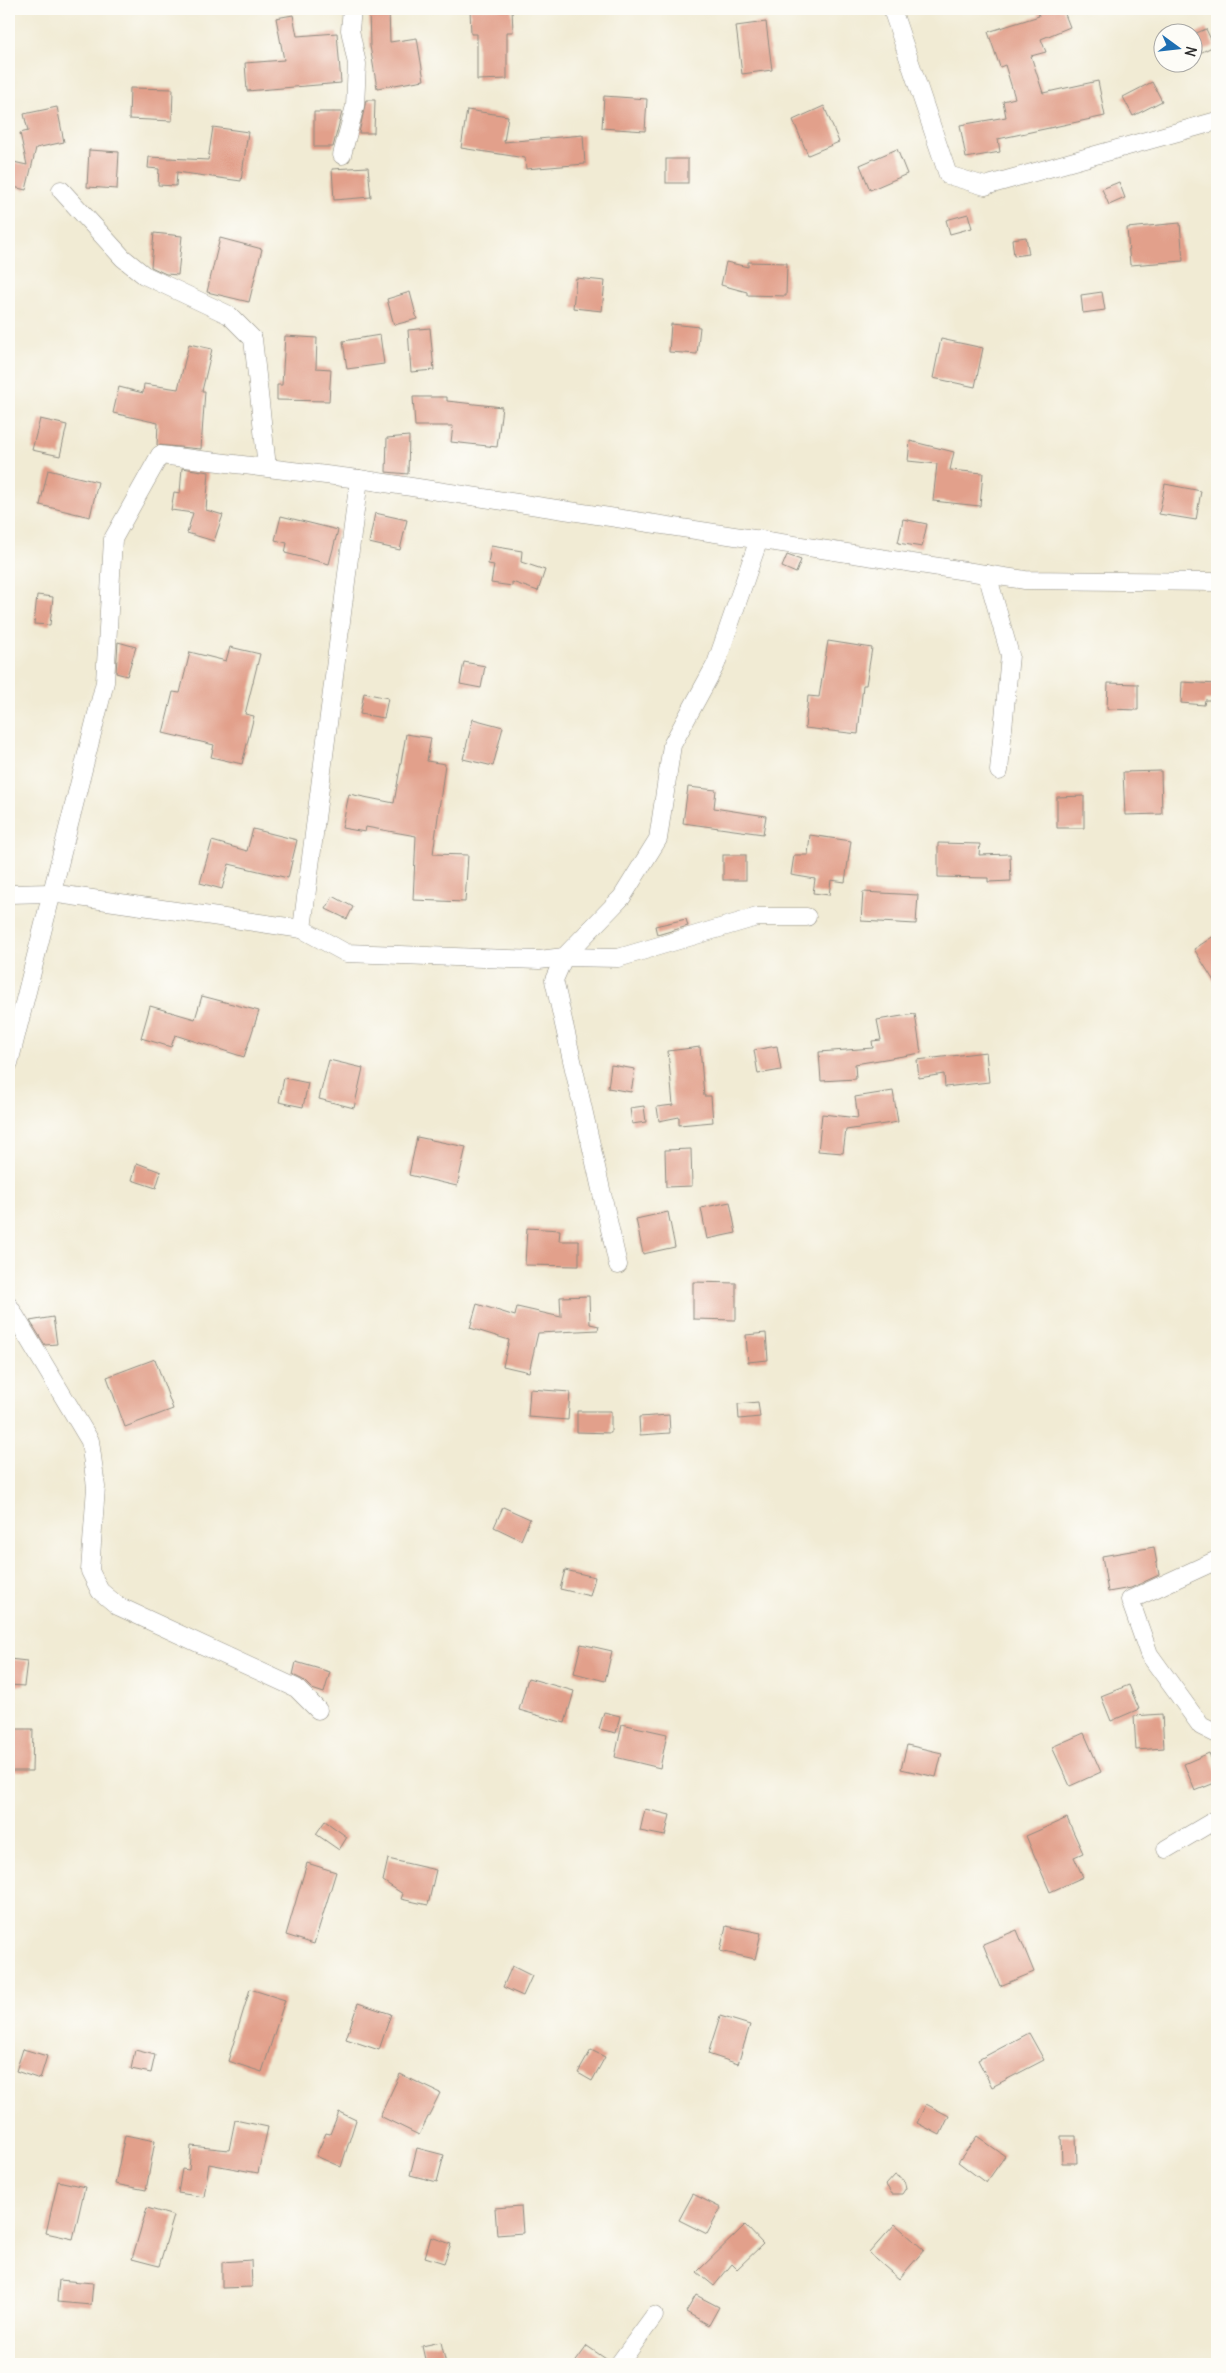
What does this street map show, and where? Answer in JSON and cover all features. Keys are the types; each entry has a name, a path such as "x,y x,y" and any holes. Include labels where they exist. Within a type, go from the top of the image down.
{"street":[{"path":"342,155 355,106 357,64 350,30 352,9"},
{"path":"892,9 948,175 984,186 1217,121"},
{"path":"61,190 123,258 144,275 229,316 253,339 267,467"},
{"path":"9,1063 106,682 113,539 160,455 359,478 1025,580 1217,582"},
{"path":"302,929 359,478"},
{"path":"618,1265 554,980 564,957 622,897 658,839 672,745 716,664 759,539"},
{"path":"987,574 1010,655 1000,771"},
{"path":"9,894 51,892 302,929 346,953 539,960 564,957 618,958 757,917 807,917"},
{"path":"9,1306 90,1441 96,1487 90,1571 100,1591 118,1606 296,1688 318,1710"},
{"path":"1217,1560 1130,1600 1149,1654 1201,1726 1217,1734"},
{"path":"1166,1848 1217,1819"},
{"path":"618,2364 654,2316"}],"building":[{"path":"369,9 389,9 390,42 417,38 424,80 377,88 370,46"},
{"path":"470,9 512,9 513,32 507,32 507,79 477,80 477,34 471,34"},
{"path":"1037,9 1063,9 1070,27 1041,39 1046,52 1031,56 1043,93 1098,81 1105,116 998,139 1000,152 966,158 960,125 1006,117 1003,101 1015,98 1005,65 1000,67 988,32 1039,16"},
{"path":"293,15 297,36 337,33 341,83 247,91 245,63 284,60 276,18"},
{"path":"766,22 772,70 742,74 736,26"},
{"path":"1206,29 1214,46 1204,51 1204,30"},
{"path":"1152,82 1162,101 1133,116 1123,97"},
{"path":"130,88 173,89 172,121 129,119"},
{"path":"604,96 647,99 645,131 602,128"},
{"path":"366,100 375,100 374,133 359,133"},
{"path":"824,106 839,142 808,155 793,120"},
{"path":"57,107 64,142 36,148 26,190 9,186 9,161 27,165 20,133 28,131 24,114"},
{"path":"467,110 508,116 504,142 583,135 585,164 526,169 525,158 461,148"},
{"path":"314,112 342,112 333,147 314,147"},
{"path":"213,127 248,132 241,181 177,172 176,186 158,185 159,169 148,168 149,157 208,160"},
{"path":"897,149 907,174 870,190 860,165"},
{"path":"89,150 119,152 117,189 87,187"},
{"path":"666,159 688,159 688,183 666,183"},
{"path":"368,167 371,197 334,200 332,169"},
{"path":"1119,182 1125,198 1109,205 1102,189"},
{"path":"968,214 972,228 950,234 946,220"},
{"path":"1180,223 1183,261 1130,265 1127,228"},
{"path":"154,233 182,236 178,275 166,274 151,267"},
{"path":"1026,237 1029,254 1014,256 1012,239"},
{"path":"220,238 262,249 249,302 207,292"},
{"path":"726,262 748,267 748,262 787,263 786,296 747,295 747,292 721,285"},
{"path":"576,278 605,281 602,311 573,308"},
{"path":"410,292 417,319 394,325 387,299"},
{"path":"1102,292 1105,310 1083,313 1081,295"},
{"path":"671,324 700,327 697,354 669,352"},
{"path":"430,328 434,370 411,372 408,330"},
{"path":"380,335 384,364 347,369 343,341"},
{"path":"285,336 317,338 316,368 331,369 329,401 277,400 277,385 282,385"},
{"path":"941,339 983,348 975,387 933,378"},
{"path":"189,344 212,349 202,391 205,391 201,449 157,445 158,423 113,413 119,387 143,393 144,384 178,389"},
{"path":"413,397 447,397 447,401 502,407 497,447 451,442 453,426 415,426"},
{"path":"40,419 67,425 60,456 32,450"},
{"path":"409,436 408,474 386,472 387,438"},
{"path":"910,441 954,452 950,470 983,473 980,506 933,501 937,464 908,461"},
{"path":"182,468 209,472 206,510 223,515 214,541 187,533 193,513 171,510 174,492 180,493"},
{"path":"48,470 98,482 90,517 40,505"},
{"path":"1165,484 1201,491 1196,520 1159,514"},
{"path":"375,513 407,520 400,550 369,543"},
{"path":"281,516 338,530 329,564 285,553 287,543 275,540"},
{"path":"903,519 927,524 922,547 898,543"},
{"path":"491,546 522,551 521,562 545,570 538,591 512,582 512,586 491,583 494,565 488,564"},
{"path":"787,555 801,560 796,573 782,567"},
{"path":"37,595 53,597 50,625 34,624"},
{"path":"828,641 872,648 866,685 863,685 858,734 805,728 808,696 819,697"},
{"path":"118,642 136,647 127,676 116,673"},
{"path":"230,647 260,654 245,714 254,716 242,764 211,757 214,745 163,733 173,692 180,693 190,652 226,661"},
{"path":"464,662 485,666 481,688 460,684"},
{"path":"1182,682 1217,684 1217,700 1205,700 1204,705 1181,703"},
{"path":"1108,683 1138,684 1138,710 1107,709"},
{"path":"364,693 388,698 384,718 360,714"},
{"path":"473,719 503,727 493,766 463,759"},
{"path":"406,734 431,738 427,761 445,764 433,854 468,855 465,902 413,900 416,836 366,827 365,832 342,828 349,794 394,803"},
{"path":"1161,771 1162,814 1125,815 1123,772"},
{"path":"688,787 716,790 714,808 766,816 763,834 683,823"},
{"path":"1084,796 1084,828 1057,828 1057,797"},
{"path":"253,829 297,840 288,878 229,864 222,889 200,883 212,841 247,851"},
{"path":"810,835 851,841 845,882 831,880 829,895 813,893 815,879 791,875 794,855 808,855"},
{"path":"938,843 980,844 979,855 1010,854 1011,881 988,882 988,878 938,877"},
{"path":"723,855 746,855 746,880 723,880"},
{"path":"863,892 918,895 916,924 861,921"},
{"path":"333,896 353,907 347,919 326,909"},
{"path":"686,919 688,926 657,935 655,926"},
{"path":"1217,934 1217,986 1194,949"},
{"path":"202,996 259,1011 244,1057 175,1035 171,1047 141,1038 150,1006 195,1019"},
{"path":"915,1014 921,1053 855,1064 856,1079 821,1081 819,1052 873,1048 872,1041 881,1040 877,1020"},
{"path":"777,1046 781,1070 758,1074 754,1050"},
{"path":"700,1047 704,1096 711,1096 713,1122 679,1125 679,1117 659,1121 657,1107 673,1105 668,1051"},
{"path":"986,1052 989,1082 945,1087 944,1074 919,1078 917,1060"},
{"path":"329,1060 363,1068 354,1108 319,1099"},
{"path":"611,1065 635,1069 631,1092 608,1088"},
{"path":"284,1078 308,1083 303,1107 279,1102"},
{"path":"893,1091 898,1122 846,1130 843,1153 818,1151 822,1114 858,1118 855,1097"},
{"path":"644,1106 646,1122 632,1124 630,1108"},
{"path":"417,1137 466,1147 457,1186 409,1175"},
{"path":"691,1149 692,1186 666,1187 665,1150"},
{"path":"137,1163 161,1172 156,1188 132,1180"},
{"path":"730,1202 736,1233 707,1239 701,1208"},
{"path":"668,1212 675,1247 643,1254 636,1219"},
{"path":"527,1228 560,1230 559,1241 579,1241 579,1266 525,1265"},
{"path":"693,1282 736,1283 736,1320 693,1319"},
{"path":"589,1296 590,1324 599,1326 598,1330 538,1333 529,1372 503,1366 509,1340 470,1328 477,1304 515,1316 517,1307 561,1317 560,1297"},
{"path":"53,1317 57,1344 45,1345 30,1321"},
{"path":"766,1333 768,1360 748,1362 746,1335"},
{"path":"155,1359 173,1409 125,1427 107,1377"},
{"path":"530,1389 570,1392 568,1420 528,1417"},
{"path":"758,1402 760,1417 739,1419 738,1404"},
{"path":"577,1411 611,1411 611,1433 577,1432"},
{"path":"669,1415 670,1433 640,1435 639,1417"},
{"path":"503,1507 530,1519 521,1540 494,1527"},
{"path":"1154,1547 1159,1575 1131,1588 1108,1592 1102,1556"},
{"path":"565,1570 595,1577 590,1596 560,1589"},
{"path":"581,1644 612,1651 605,1681 574,1673"},
{"path":"9,1659 27,1661 24,1686 9,1685"},
{"path":"296,1662 330,1672 324,1693 312,1689 303,1680 293,1675"},
{"path":"528,1678 574,1691 565,1723 519,1710"},
{"path":"1129,1685 1139,1709 1111,1721 1101,1696"},
{"path":"604,1712 620,1716 616,1733 599,1729"},
{"path":"1162,1714 1164,1748 1136,1750 1134,1716"},
{"path":"622,1724 667,1734 660,1768 615,1757"},
{"path":"9,1729 33,1729 32,1771 9,1771"},
{"path":"1084,1733 1101,1772 1070,1786 1052,1747"},
{"path":"907,1745 942,1753 936,1777 901,1769"},
{"path":"1209,1753 1217,1772 1217,1782 1195,1791 1184,1764"},
{"path":"645,1809 670,1815 665,1836 640,1831"},
{"path":"1067,1818 1083,1853 1074,1857 1083,1877 1050,1892 1026,1836"},
{"path":"325,1821 347,1837 339,1850 316,1834"},
{"path":"388,1859 436,1870 428,1905 401,1899 403,1894 383,1881"},
{"path":"307,1863 336,1872 314,1944 286,1935"},
{"path":"726,1926 761,1933 755,1959 720,1951"},
{"path":"1017,1930 1034,1972 1000,1986 983,1944"},
{"path":"512,1966 532,1976 523,1996 503,1987"},
{"path":"250,1989 285,2000 262,2072 228,2061"},
{"path":"358,2003 391,2014 379,2050 346,2039"},
{"path":"720,2016 750,2025 738,2064 708,2054"},
{"path":"1029,2033 1044,2060 992,2087 978,2060"},
{"path":"23,2049 47,2056 40,2079 16,2071"},
{"path":"135,2050 155,2055 151,2073 131,2069"},
{"path":"591,2050 605,2057 592,2081 578,2073"},
{"path":"400,2074 440,2093 419,2135 380,2116"},
{"path":"926,2104 949,2116 940,2135 917,2123"},
{"path":"339,2112 356,2120 341,2167 316,2156 326,2133 330,2134"},
{"path":"235,2120 268,2127 258,2173 209,2164 204,2197 178,2193 182,2169 189,2170 191,2146 229,2150"},
{"path":"125,2135 155,2141 146,2190 115,2184"},
{"path":"977,2136 1005,2156 986,2183 958,2162"},
{"path":"1061,2136 1076,2136 1077,2163 1062,2163"},
{"path":"417,2148 444,2155 437,2182 410,2175"},
{"path":"895,2175 904,2180 906,2188 902,2194 892,2194 886,2185"},
{"path":"58,2181 85,2187 73,2239 46,2233"},
{"path":"693,2194 721,2208 707,2234 679,2220"},
{"path":"521,2206 523,2233 497,2235 495,2208"},
{"path":"147,2208 174,2216 159,2266 132,2259"},
{"path":"895,2224 924,2250 899,2279 869,2253"},
{"path":"745,2225 763,2244 737,2269 732,2264 714,2286 697,2272"},
{"path":"431,2237 451,2244 444,2263 425,2257"},
{"path":"251,2260 252,2287 222,2288 222,2262"},
{"path":"59,2280 93,2283 91,2305 57,2302"},
{"path":"696,2295 719,2307 709,2325 686,2312"},
{"path":"441,2342 446,2364 426,2364 422,2346"},
{"path":"587,2346 609,2361 609,2364 574,2364"}]}
